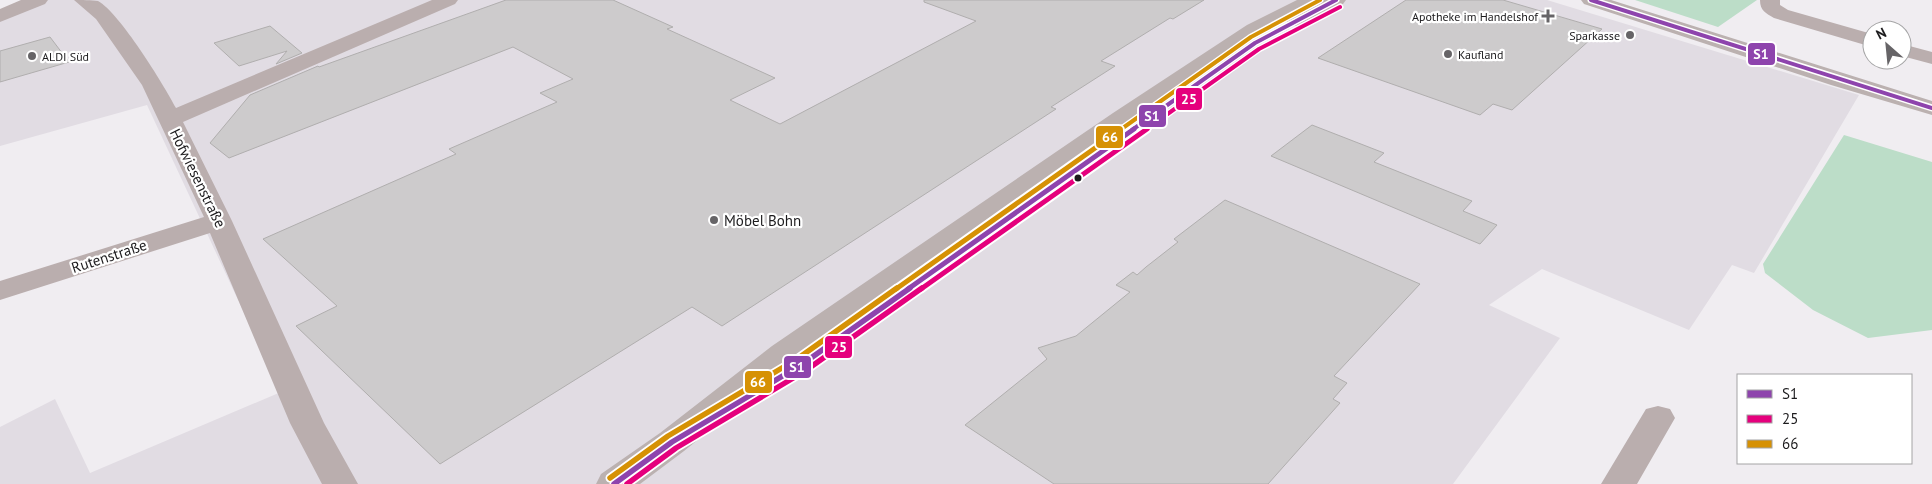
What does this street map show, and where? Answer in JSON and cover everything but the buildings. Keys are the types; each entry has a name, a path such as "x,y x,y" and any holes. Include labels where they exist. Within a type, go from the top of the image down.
{"main road":[{"path":"614,484 672,442 783,354 1144,101 1254,29 1312,0"},
{"path":"672,442 801,364 1255,43 1336,0"},
{"path":"1591,0 1838,80 1932,108"},
{"path":"1610,0 1807,63 1932,100"}],"street":[{"path":"0,16 38,0"},
{"path":"84,0 103,15 153,85 170,119"},
{"name":"Hofwiesenstraße","path":"340,484 307,423 219,221 170,119 448,0"},
{"path":"1770,0 1770,7 1781,14 1862,38"},
{"path":"1912,53 1932,58"},
{"name":"Rutenstraße","path":"0,291 219,221"},
{"path":"1619,484 1658,418"}],"shaded area":[{"path":"43,0 1547,0 1859,95 1754,273 1732,265 1689,330 1542,269 1489,305 1560,338 1453,484 0,484 0,427 55,399 90,473 281,392 147,105 0,146 0,18"}],"green space":[{"path":"1635,0 1757,0 1718,27"},
{"path":"1844,135 1932,162 1932,330 1868,338 1813,310 1765,273 1763,264"}],"transit line":[{"name":"66","path":"610,478 668,436 797,359 1251,37 1320,0"},
{"name":"S1","path":"614,484 672,442 801,365 1255,43 1336,0"},
{"name":"S1","path":"1591,0 1932,108"},
{"name":"25","path":"627,484 676,448 805,371 1259,49 1340,7"}],"place":[{"name":"Apotheke im Handelshof","path":"1548,16"},
{"name":"Sparkasse","path":"1630,35"},
{"name":"Kaufland","path":"1448,54"},
{"name":"ALDI Süd","path":"32,56"},
{"name":"Möbel Bohn","path":"714,220"}]}
